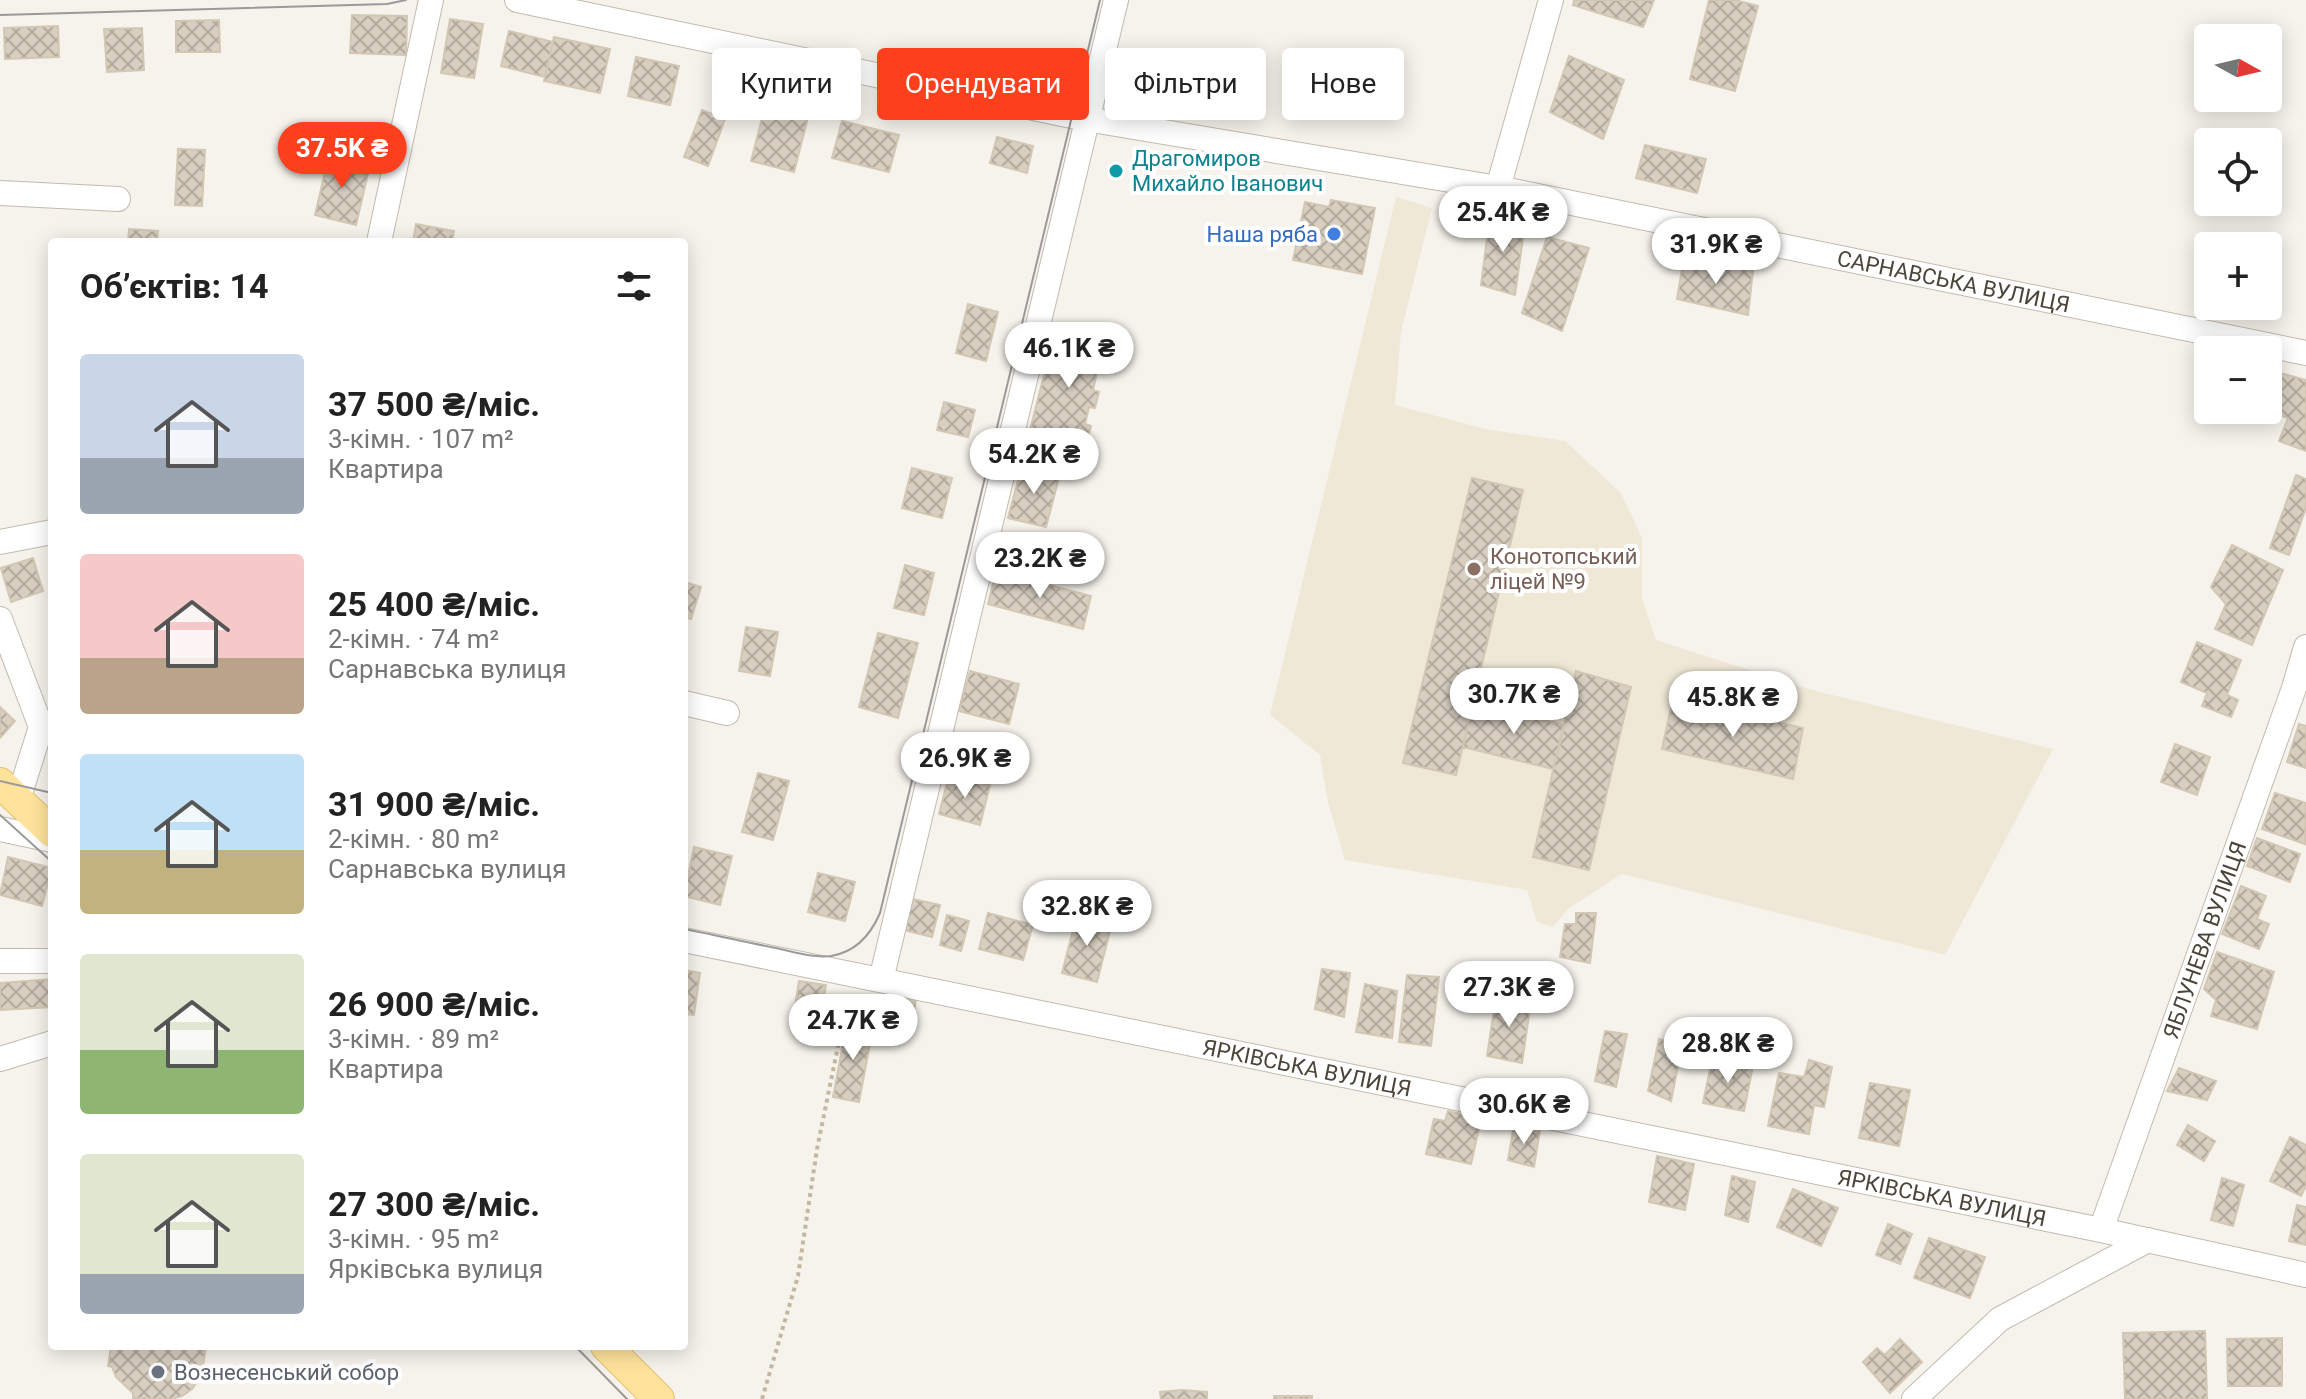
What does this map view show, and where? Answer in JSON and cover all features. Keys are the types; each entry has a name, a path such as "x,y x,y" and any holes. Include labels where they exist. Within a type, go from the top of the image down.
{"main road":[{"path":"9,792 48,828"},
{"path":"610,1350 659,1399"}],"street":[{"path":"380,238 431,0"},
{"name":"САРНАВСЬКА ВУЛИЦЯ","path":"517,0 877,75"},
{"path":"1089,107 1116,0"},
{"path":"1498,188 1551,0"},
{"path":"881,980 1086,120"},
{"name":"САРНАВСЬКА ВУЛИЦЯ","path":"1089,120 1498,188 2306,353"},
{"path":"0,193 118,199"},
{"path":"0,542 48,533"},
{"path":"0,619 41,727 9,792"},
{"name":"ЯБЛУНЕВА ВУЛИЦЯ","path":"2101,1230 2300,690 2306,647"},
{"path":"688,704 727,713"},
{"path":"0,829 48,839"},
{"name":"ЯРКІВСЬКА ВУЛИЦЯ","path":"688,941 2101,1230 2306,1275"},
{"path":"0,961 48,961"},
{"path":"0,1059 48,1044"},
{"path":"1914,1399 2000,1319 2148,1240"}],"path":[{"path":"762,1399 798,1276 817,1149 846,1007 881,980"}],"shaded area":[{"name":"Конотопський ліцей №9","path":"1396,197 1432,208 1401,332 1395,405 1485,429 1565,441 1621,493 1642,538 1642,599 1656,640 1812,690 2053,749 1945,955 1622,874 1569,908 1553,927 1537,922 1527,890 1345,860 1328,802 1320,755 1270,715"}],"building":[{"path":"1574,0 1654,0 1643,27 1573,5"},
{"path":"1709,0 1735,0 1758,6 1735,91 1690,79"},
{"path":"352,15 407,16 406,55 350,53"},
{"path":"450,19 483,24 474,78 441,73"},
{"path":"219,20 220,52 176,52 176,21"},
{"path":"58,26 59,57 5,59 4,28"},
{"path":"142,28 144,70 107,72 104,29"},
{"path":"509,31 553,42 545,77 501,66"},
{"path":"554,37 610,49 600,93 544,81"},
{"path":"1569,56 1624,80 1603,139 1550,112"},
{"path":"636,57 679,66 670,105 628,96"},
{"path":"702,110 712,114 712,120 725,120 708,166 684,157"},
{"path":"762,120 807,120 794,172 751,161"},
{"path":"842,121 899,135 889,172 832,158"},
{"path":"997,137 1033,146 1027,173 990,163"},
{"path":"1645,145 1706,159 1697,193 1636,178"},
{"path":"178,149 205,150 202,206 175,205"},
{"path":"329,155 370,165 356,225 315,215"},
{"name":"Наша ряба","path":"1331,200 1375,208 1362,274 1293,260 1305,202 1329,207"},
{"path":"1490,214 1525,224 1515,295 1481,285"},
{"path":"416,224 454,231 453,238 414,238"},
{"path":"129,229 158,231 157,238 128,238"},
{"path":"1547,237 1589,248 1562,331 1522,313"},
{"path":"1684,257 1753,271 1748,315 1677,299"},
{"path":"968,304 998,312 986,361 956,353"},
{"path":"1054,336 1110,350 1104,370 1098,368 1093,390 1099,392 1095,408 1089,407 1085,424 1091,426 1086,444 1030,430"},
{"path":"2282,373 2306,380 2306,451 2279,441 2288,418 2282,416"},
{"path":"944,402 975,410 968,437 937,430"},
{"path":"1030,430 1051,435 1046,455 1036,452 1032,467 1022,465"},
{"path":"1022,465 1060,474 1046,527 1008,518"},
{"path":"912,468 952,478 942,518 902,508"},
{"path":"2296,475 2306,479 2306,508 2289,555 2270,548"},
{"path":"1472,478 1523,490 1456,775 1403,763"},
{"path":"2232,545 2283,570 2252,645 2215,629 2226,604 2211,587"},
{"path":"33,558 43,591 11,602 1,568"},
{"path":"905,565 934,573 924,615 894,608"},
{"path":"996,571 1091,596 1083,629 988,604"},
{"path":"688,583 701,587 691,619 688,618"},
{"path":"746,627 778,632 770,676 739,671"},
{"path":"878,633 918,643 898,718 859,707"},
{"path":"2197,642 2241,660 2227,695 2238,700 2231,717 2202,706 2207,693 2181,682"},
{"path":"970,671 1019,684 1009,724 959,711"},
{"path":"1576,671 1631,687 1589,870 1533,857"},
{"path":"1673,698 1803,728 1793,779 1662,749"},
{"path":"1473,704 1565,725 1553,769 1463,747"},
{"path":"0,707 15,721 0,738"},
{"path":"2299,724 2306,726 2306,768 2287,762"},
{"path":"2175,744 2210,757 2197,795 2161,782"},
{"path":"758,773 789,781 773,840 742,832"},
{"path":"949,775 990,785 980,825 939,814"},
{"path":"2275,793 2306,803 2305,844 2262,829"},
{"path":"2257,838 2300,854 2290,882 2247,866"},
{"path":"694,847 732,856 720,905 688,897 688,876"},
{"path":"8,857 48,867 48,883 42,906 0,895"},
{"path":"818,873 855,882 845,921 808,912"},
{"path":"2241,886 2266,896 2257,919 2269,924 2259,949 2222,934"},
{"path":"913,899 940,905 932,937 904,930"},
{"path":"988,913 1033,925 1023,960 979,949"},
{"path":"1576,913 1596,913 1590,963 1560,957 1565,924 1576,924"},
{"path":"1077,914 1112,923 1097,982 1062,973"},
{"path":"947,915 969,921 961,951 940,945"},
{"path":"2217,952 2274,972 2257,1029 2211,1016 2216,1000 2204,989"},
{"path":"1322,969 1350,973 1344,1017 1315,1009"},
{"path":"688,971 700,973 694,1015 688,1014"},
{"path":"1407,975 1439,977 1431,1046 1399,1042"},
{"path":"48,979 48,1007 0,1010 0,983"},
{"path":"799,981 826,985 819,1029 792,1025"},
{"path":"1365,984 1397,991 1392,1038 1356,1032"},
{"path":"886,995 916,998 911,1035 882,1031"},
{"path":"1496,996 1531,1002 1522,1063 1487,1056"},
{"path":"847,1023 873,1028 859,1102 833,1097"},
{"path":"1605,1031 1627,1034 1616,1087 1595,1081"},
{"path":"1659,1039 1682,1046 1671,1101 1648,1091"},
{"path":"1712,1059 1753,1066 1744,1111 1703,1103"},
{"path":"1809,1060 1832,1067 1824,1107 1814,1105 1809,1134 1768,1126 1779,1073 1804,1077"},
{"path":"2179,1068 2216,1081 2207,1100 2167,1091"},
{"path":"1870,1083 1910,1090 1899,1146 1859,1138"},
{"path":"1448,1111 1481,1119 1471,1164 1426,1154 1434,1119 1445,1121"},
{"path":"1514,1125 1540,1130 1534,1167 1508,1160"},
{"path":"2188,1125 2215,1141 2204,1161 2177,1145"},
{"path":"2290,1137 2306,1145 2306,1186 2301,1196 2270,1181"},
{"path":"1657,1156 1694,1164 1685,1210 1649,1202"},
{"path":"1732,1176 1755,1182 1748,1222 1725,1215"},
{"path":"2222,1178 2244,1185 2233,1226 2211,1220"},
{"path":"1793,1189 1838,1208 1821,1246 1777,1227"},
{"path":"2297,1205 2306,1207 2306,1245 2289,1241"},
{"path":"1888,1224 1912,1234 1900,1264 1876,1255"},
{"path":"1929,1238 1985,1257 1970,1298 1914,1278"},
{"path":"2205,1331 2207,1399 2125,1399 2123,1333"},
{"path":"2282,1338 2282,1386 2228,1386 2227,1339"},
{"path":"1900,1339 1922,1362 1890,1393 1863,1362 1877,1348 1885,1355"},
{"name":"Вознесенський собор","path":"110,1350 205,1350 201,1379 182,1396 171,1399 133,1398 133,1393 108,1366"},
{"path":"1160,1392 1207,1392 1207,1399 1161,1399"},
{"path":"1274,1396 1312,1396 1312,1399 1274,1399"}],"tram line":[{"path":"0,15 387,4 406,0"},
{"path":"688,930 803,954 831,956 848,951 862,941 880,913 1100,0"},
{"path":"0,781 48,792"},
{"path":"0,815 48,858"},
{"path":"579,1350 627,1399"}],"place":[{"name":"Драгомиров Михайло Іванович","path":"1116,171"},
{"name":"Наша ряба","path":"1334,234"},
{"name":"Конотопський ліцей №9","path":"1474,569"},
{"name":"Вознесенський собор","path":"158,1372"}]}
